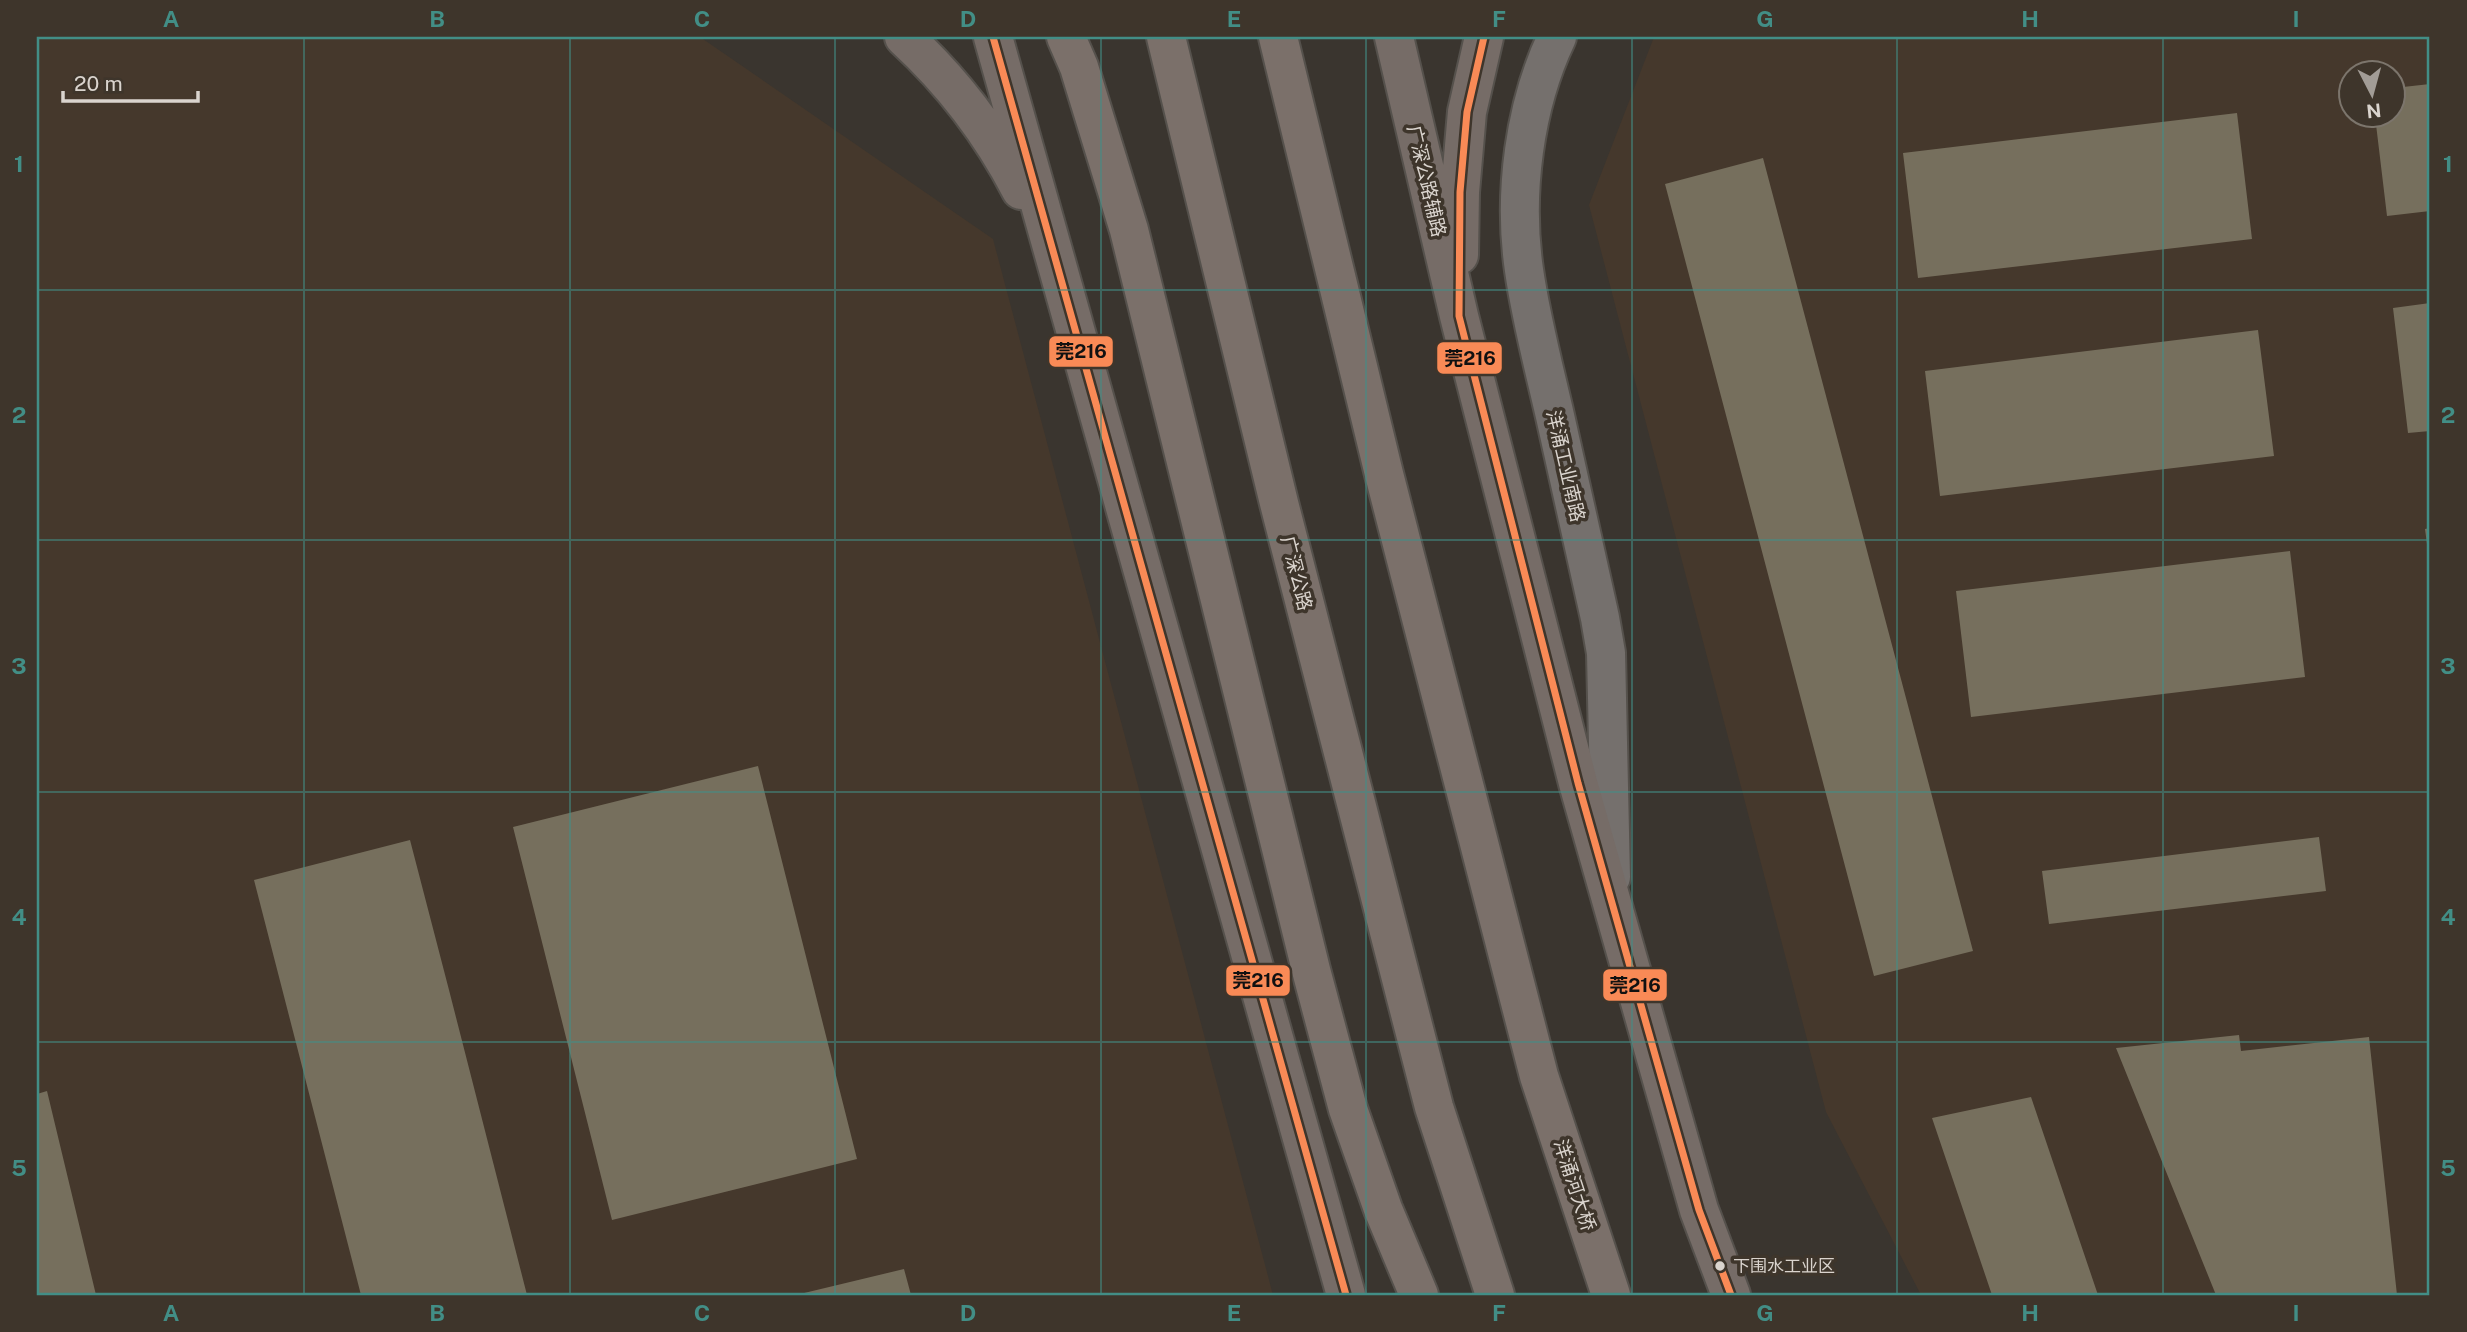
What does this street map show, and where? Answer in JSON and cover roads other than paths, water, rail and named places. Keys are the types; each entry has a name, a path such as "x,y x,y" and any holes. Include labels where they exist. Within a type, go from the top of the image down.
{"highway":[{"path":"1066,37 1079,67 1129,230 1311,970 1348,1108 1383,1209 1419,1295"},
{"name":"广深公路","path":"1166,37 1283,517 1434,1107 1495,1295"},
{"name":"洋涌河大桥","path":"1278,37 1387,487 1539,1076 1611,1295"}],"main road":[{"path":"904,37 935,66 965,101 1007,162 1061,279"},
{"path":"993,37 1346,1295"},
{"name":"广深公路辅路","path":"1394,37 1459,316 1574,770 1699,1210 1731,1295"},
{"path":"1459,316 1460,192 1467,112 1484,37"}],"street":[{"name":"洋涌工业南路","path":"1558,37 1541,79 1527,138 1522,190 1522,242 1535,329 1606,653 1611,901"}],"place":[{"name":"下围水工业区","path":"1720,1266"}]}
